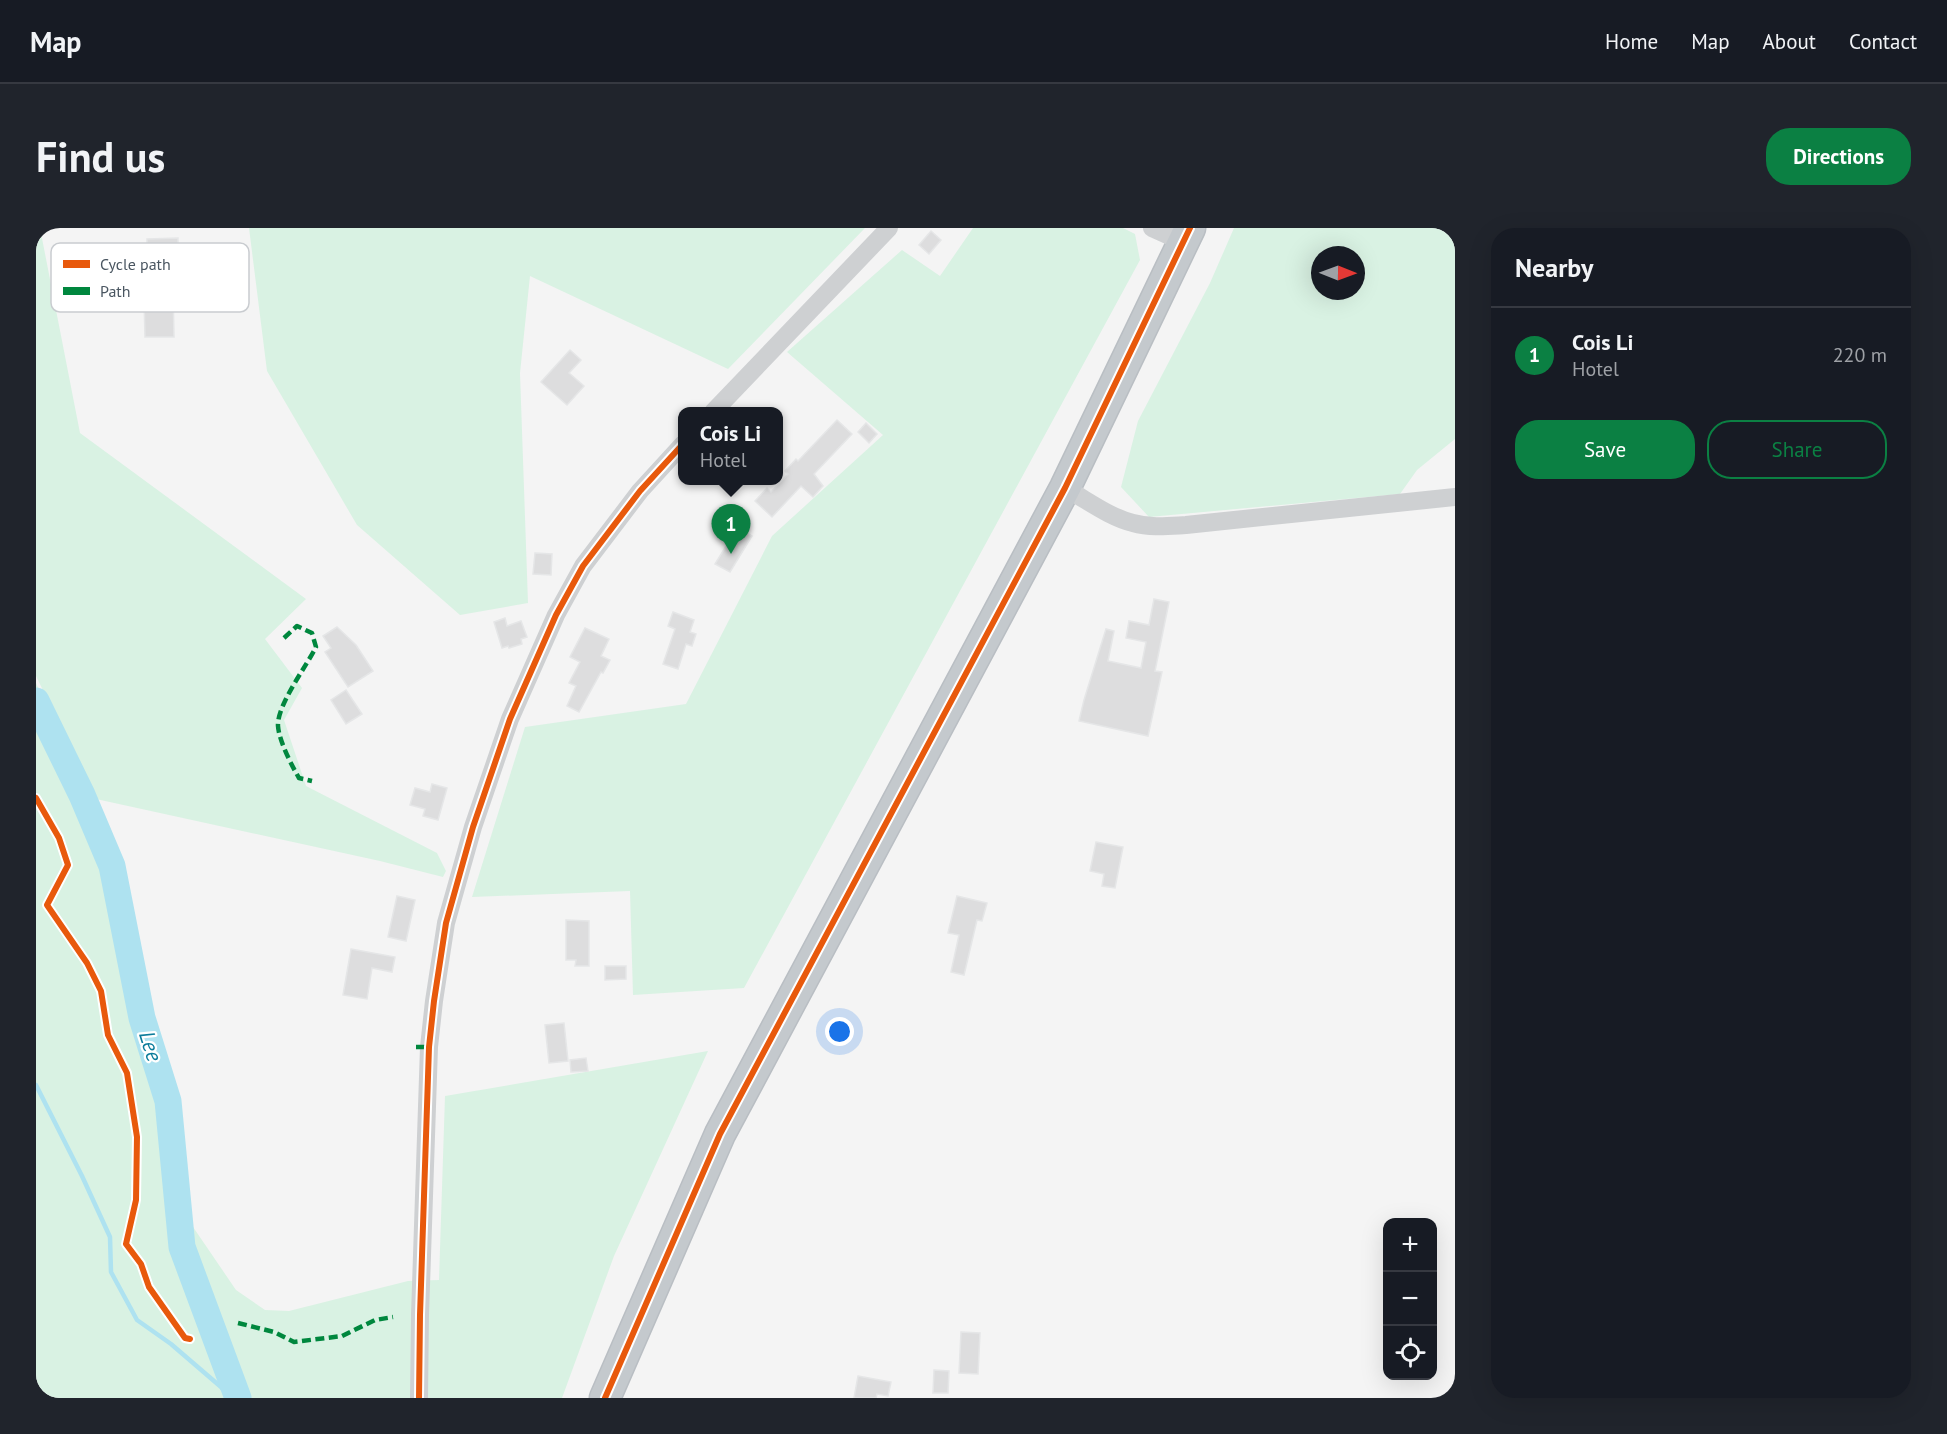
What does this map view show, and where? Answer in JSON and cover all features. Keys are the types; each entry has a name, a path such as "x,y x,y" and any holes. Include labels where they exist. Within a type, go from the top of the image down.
{"highway":[{"path":"605,1398 720,1134 1065,488 1186,235"}],"street":[{"path":"717,407 889,228"},
{"path":"1152,228 1186,235"},
{"path":"419,1398 429,1047 441,945 452,900 473,827 510,719 556,615 583,566 640,491 678,449"},
{"path":"1065,488 1115,516 1132,523 1155,527 1455,497"}],"green space":[{"path":"36,228 40,228 51,284 51,312 56,312 80,433 306,599 265,639 302,688 284,720 306,786 437,853 446,871 443,877 96,799 36,676"},
{"path":"249,228 865,228 728,369 530,276 520,373 528,603 460,615 357,525 267,371"},
{"path":"973,228 1123,228 1135,234 1140,260 744,988 633,995 630,891 472,897 525,727 686,704 772,536 883,435 787,352 902,250 940,276"},
{"path":"1234,228 1455,228 1455,439 1417,470 1400,494 1149,517 1121,487 1138,421 1210,283"},
{"path":"36,683 113,844 148,1007 176,1098 191,1224 236,1290 265,1310 289,1311 408,1281 439,1280 445,1096 708,1051 614,1256 562,1398 36,1398"}],"building":[{"path":"931,231 941,240 929,254 919,245"},
{"path":"178,238 178,243 147,243 147,239"},
{"path":"144,312 173,312 174,337 145,337"},
{"path":"570,350 581,360 569,373 584,386 567,405 541,382"},
{"path":"837,420 852,434 814,474 823,486 813,497 801,486 772,517 755,501 767,488 771,492 778,485 783,485 783,479 788,474 785,471 796,459 798,461"},
{"path":"866,423 877,434 869,443 858,432"},
{"path":"734,525 752,536 730,572 715,564 728,543 724,541"},
{"path":"535,553 552,554 551,575 533,574"},
{"path":"1154,599 1169,602 1155,671 1162,672 1148,736 1079,721 1106,629 1114,631 1108,661 1141,668 1146,642 1126,638 1129,621 1149,625"},
{"path":"673,612 694,620 690,632 696,634 692,646 686,644 678,669 663,664 675,629 668,626"},
{"path":"505,618 507,626 521,621 527,637 521,639 522,644 502,648 494,622"},
{"path":"337,627 356,645 373,671 348,687 325,652 331,648 323,636"},
{"path":"585,628 609,639 601,656 610,660 579,712 567,706 576,686 569,683 580,662 570,657"},
{"path":"346,690 362,714 346,724 331,700"},
{"path":"432,784 447,788 438,820 423,816 425,809 410,805 415,788 430,792"},
{"path":"1096,842 1123,847 1115,888 1102,886 1104,874 1090,871"},
{"path":"397,896 415,900 406,941 388,937"},
{"path":"957,896 987,903 982,921 977,920 964,975 951,972 959,935 948,933"},
{"path":"566,920 589,921 589,966 575,966 576,960 566,960"},
{"path":"351,949 395,957 392,972 372,968 367,999 343,995"},
{"path":"605,966 626,966 626,979 605,980"},
{"path":"564,1023 568,1061 549,1063 545,1025"},
{"path":"586,1058 588,1071 571,1072 570,1060"},
{"path":"961,1332 980,1333 978,1374 959,1373"},
{"path":"934,1370 949,1371 948,1393 933,1393"},
{"path":"858,1376 891,1382 888,1396 877,1394 876,1398 854,1398"}],"waterway":[{"name":"Lee","path":"36,701 82,795 112,866 142,1018 168,1101 182,1247 238,1398"},
{"path":"36,1085 110,1237 111,1272 137,1320 171,1344 221,1387 230,1398"}],"marked path":[{"path":"284,638 297,626 312,633 316,647 287,697 278,726 283,746 299,778 312,781"},
{"path":"416,1047 429,1047"},
{"path":"238,1323 274,1332 294,1342 342,1336 375,1320 393,1317"}],"cycle path":[{"path":"605,1398 720,1134 1065,488 1190,228"},
{"path":"419,1398 429,1047 446,923 473,827 510,719 556,615 583,566 640,491 678,449"},
{"path":"36,798 59,838 68,865 47,905 87,963 101,991 108,1035 127,1073 137,1137 136,1200 126,1244 141,1264 149,1287 185,1338 190,1339"}],"place":[{"name":"Cois Li","path":"731,554"}]}
